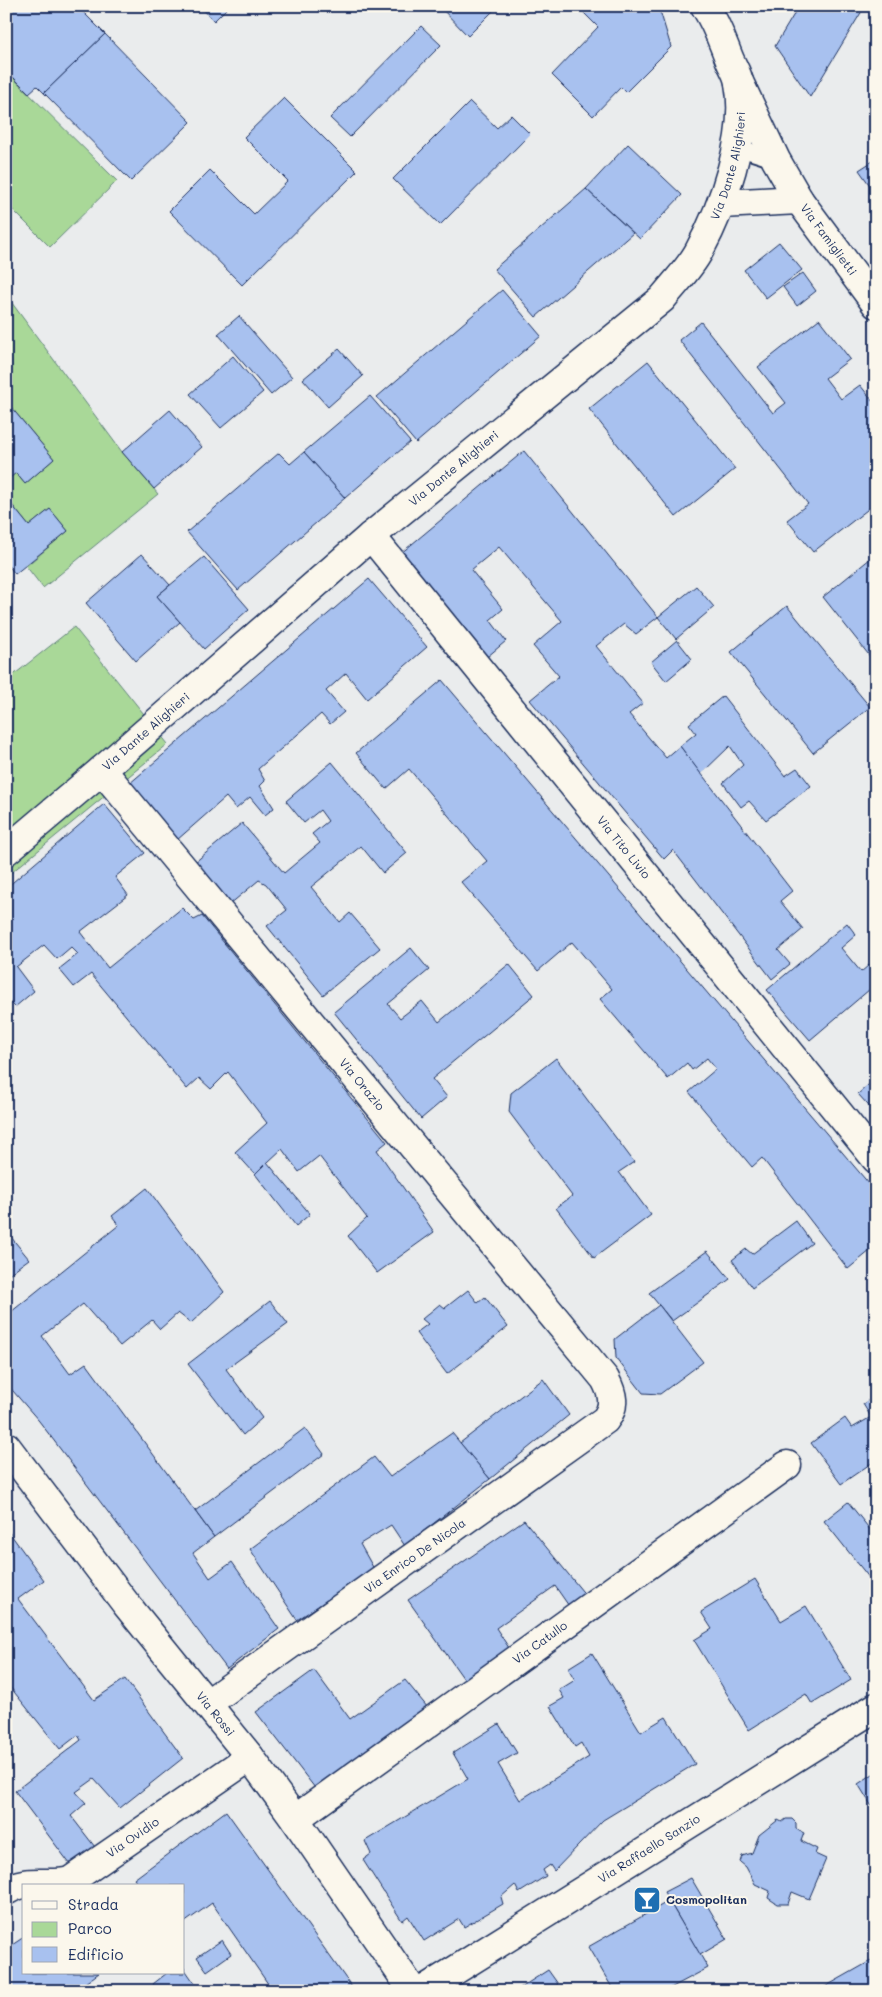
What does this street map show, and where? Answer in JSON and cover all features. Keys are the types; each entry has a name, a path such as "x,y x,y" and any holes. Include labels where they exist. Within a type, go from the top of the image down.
{"street":[{"name":"Via Dante Alighieri","path":"6,851 371,536 662,299 699,253 721,204 731,174 738,143 741,117 739,82 719,28 706,6"},
{"name":"Via Famiglietti","path":"739,82 776,160 799,200 876,304"},
{"name":"Via Famiglietti","path":"721,204 799,200"},
{"name":"Via Tito Livio","path":"371,536 876,1159"},
{"name":"Via Orazio","path":"102,770 605,1379 611,1391 613,1401"},
{"name":"Via Enrico De Nicola","path":"208,1703 605,1420 611,1412 613,1401"},
{"name":"Via Rossi","path":"6,1446 126,1604 250,1757 295,1819 412,1991"},
{"name":"Via Catullo","path":"295,1819 787,1465"},
{"name":"Via Raffaello Sanzio","path":"422,1991 876,1707"},
{"name":"Via Ovidio","path":"23,1884 52,1884 70,1881 250,1757"},
{"name":"Via Ovidio","path":"6,1891 11,1887 22,1884"}],"lane":[{"path":"738,143 751,152 776,160"}],"green space":[{"path":"6,71 117,181 50,247 6,203"},
{"path":"6,295 122,452 158,494 43,588 26,566 68,531 50,509 29,526 9,501 6,502 6,480 16,473 25,484 54,459 6,401"},
{"path":"74,627 168,744 6,877 6,681"}],"building":[{"path":"6,6 87,6 82,11 105,34 44,93 37,86 29,93 6,70"},
{"path":"200,6 229,6 214,21"},
{"path":"439,6 498,6 468,36"},
{"path":"577,6 653,6 661,14 671,47 626,92 621,87 593,116 552,75 598,27"},
{"path":"799,6 865,6 810,97 775,46"},
{"path":"421,26 441,45 350,137 330,118"},
{"path":"105,34 191,122 131,181 44,93"},
{"path":"284,98 357,171 242,285 169,211 210,170 254,214 288,181 244,137"},
{"path":"470,102 497,128 511,115 530,134 440,225 393,179"},
{"path":"628,144 682,195 640,239 586,189"},
{"path":"876,159 876,194 859,170"},
{"path":"586,189 633,233 536,317 494,269"},
{"path":"779,242 802,270 766,298 744,270"},
{"path":"803,273 816,291 797,306 783,287"},
{"path":"502,290 541,336 416,443 377,397"},
{"path":"239,316 292,377 271,395 218,334"},
{"path":"819,319 850,359 825,378 841,399 860,385 876,405 876,503 813,552 787,520 808,504 679,340 701,322 773,413 786,403 758,367"},
{"path":"339,349 363,376 328,407 303,379"},
{"path":"233,356 263,392 221,428 190,394"},
{"path":"648,361 735,469 676,517 589,409"},
{"path":"370,396 410,442 345,498 304,452"},
{"path":"6,401 54,459 25,484 16,473 6,481"},
{"path":"170,410 202,447 154,489 122,452"},
{"path":"524,451 658,617 636,634 624,624 596,646 643,703 629,714 666,758 680,746 792,891 780,901 803,929 778,950 790,964 772,979 673,850 664,859 530,700 559,676 533,646 562,621 499,547 471,570 503,609 490,620 506,641 487,657 400,554"},
{"path":"304,452 345,498 238,590 187,532 279,453 290,464"},
{"path":"8,500 29,526 50,509 68,531 15,574 6,563 6,502"},
{"path":"142,554 170,585 157,596 180,622 136,661 86,603"},
{"path":"876,554 876,664 823,597"},
{"path":"204,557 249,609 204,649 157,596"},
{"path":"369,579 427,647 367,699 346,673 326,691 344,712 330,724 321,714 258,769 265,781 260,786 274,808 265,815 250,797 236,809 226,797 177,840 129,784"},
{"path":"696,586 714,607 676,639 658,617"},
{"path":"787,606 870,707 813,753 731,652"},
{"path":"677,640 692,659 666,681 651,662"},
{"path":"442,680 876,1192 876,1246 848,1269 762,1158 752,1167 689,1092 716,1069 707,1058 692,1070 687,1063 668,1079 600,999 612,989 572,942 538,971 461,882 487,861 409,769 386,789 356,753"},
{"path":"723,696 785,776 797,768 811,786 766,820 749,801 741,807 723,783 743,765 730,746 701,774 680,746 696,733 689,724"},
{"path":"332,762 407,853 383,873 361,846 311,887 340,922 350,913 380,948 323,995 267,926 287,910 266,884 259,880 229,905 194,863 242,823 284,873 320,843 312,834 328,821 320,810 304,823 286,801"},
{"path":"104,804 145,853 115,877 128,895 80,932 108,968 182,908 194,920 202,916 387,1142 377,1150 434,1232 377,1273 348,1236 367,1218 319,1156 299,1172 282,1149 255,1174 235,1152 267,1123 228,1072 211,1089 199,1078 187,1089 91,974 74,987 59,969 78,954 71,947 57,959 44,945 16,967 34,991 15,1007 6,998 6,888"},
{"path":"847,923 856,935 841,948 861,972 876,959 876,984 810,1040 767,990"},
{"path":"411,948 429,970 388,1004 400,1018 422,1001 439,1022 509,964 534,995 432,1079 447,1097 421,1119 334,1012"},
{"path":"556,1058 634,1162 619,1172 651,1215 594,1258 556,1208 572,1196 509,1112 511,1093"},
{"path":"876,1078 876,1114 858,1094"},
{"path":"267,1162 310,1214 296,1226 255,1174"},
{"path":"147,1188 224,1292 191,1323 178,1313 160,1329 152,1320 120,1346 83,1304 42,1336 70,1374 86,1363 214,1537 193,1553 210,1578 232,1562 279,1629 227,1669 39,1421 6,1383 6,1316 119,1225 112,1216"},
{"path":"796,1221 812,1243 752,1288 732,1260 746,1249 752,1254"},
{"path":"6,1231 29,1259 6,1276"},
{"path":"707,1251 730,1279 672,1321 649,1293"},
{"path":"468,1290 478,1303 485,1297 508,1327 447,1374 416,1333 428,1324 422,1319 440,1304 445,1308"},
{"path":"270,1301 288,1324 226,1369 262,1418 243,1435 188,1364"},
{"path":"659,1305 703,1362 660,1394 643,1393 616,1358 615,1339"},
{"path":"543,1379 569,1415 490,1479 460,1443"},
{"path":"876,1395 876,1460 841,1484 811,1443 845,1418 852,1428 871,1417 863,1404"},
{"path":"305,1428 324,1454 214,1537 195,1511"},
{"path":"452,1433 490,1479 405,1546 391,1525 360,1544 374,1569 297,1620 250,1549 374,1457 390,1477"},
{"path":"848,1502 876,1537 876,1577 871,1580 824,1521"},
{"path":"524,1520 587,1597 571,1609 555,1586 496,1628 511,1651 466,1682 408,1600"},
{"path":"6,1528 44,1580 18,1599 94,1700 125,1679 183,1758 120,1808 94,1779 76,1792 86,1803 71,1816 95,1847 73,1868 15,1791 81,1740 78,1735 60,1749 6,1682"},
{"path":"755,1579 781,1621 806,1606 851,1680 812,1704 806,1694 749,1730 694,1640 712,1629 701,1612"},
{"path":"592,1653 641,1732 666,1717 695,1764 603,1820 554,1871 550,1865 543,1870 546,1876 519,1893 515,1885 501,1897 503,1904 464,1927 459,1919 424,1941 408,1916 402,1921 363,1860 371,1854 365,1841 468,1779 453,1753 499,1724 517,1753 498,1764 520,1800 589,1757 581,1743 575,1747 550,1706 564,1698 559,1690 575,1680 568,1668"},
{"path":"314,1670 350,1719 405,1680 428,1708 315,1788 256,1712"},
{"path":"876,1772 876,1813 858,1784"},
{"path":"226,1811 354,1990 273,1991 212,1903 185,1922 185,1884 138,1884 134,1879"},
{"path":"786,1819 792,1819 796,1823 796,1829 804,1833 801,1841 817,1849 815,1854 826,1859 809,1899 792,1892 788,1904 777,1904 768,1898 770,1891 755,1884 746,1867 740,1862 742,1856 752,1853 759,1835 778,1820 782,1822"},
{"path":"691,1878 727,1939 700,1955 664,1892"},
{"path":"669,1901 708,1968 665,1991 614,1991 588,1947"},
{"path":"22,1938 22,1974 98,1974 74,1991 6,1991 6,1949"},
{"path":"222,1940 231,1954 207,1971 197,1957"},
{"path":"876,1958 876,1991 813,1991 819,1987 823,1988"},
{"path":"185,1969 200,1991 158,1991 153,1984 166,1974 185,1974"},
{"path":"548,1970 558,1984 548,1991 517,1990"}],"place":[{"name":"Cosmopolitan","path":"647,1900"}]}
